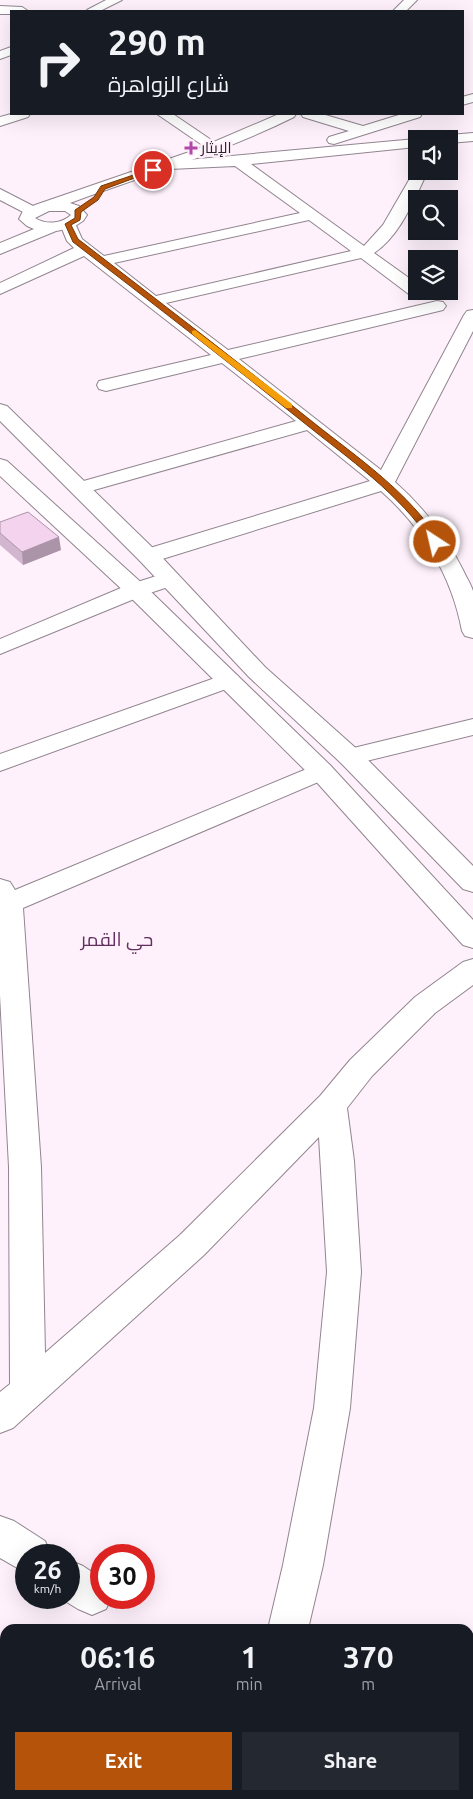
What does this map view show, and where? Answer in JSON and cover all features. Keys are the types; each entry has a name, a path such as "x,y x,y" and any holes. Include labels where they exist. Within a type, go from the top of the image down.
{"street":[{"path":"91,7 116,0"},
{"path":"401,10 411,0"},
{"path":"0,122 20,115"},
{"path":"166,115 216,148"},
{"path":"24,217 76,195 103,188 216,148 287,115"},
{"path":"311,115 362,130"},
{"path":"298,154 362,130 412,115"},
{"path":"458,138 473,137"},
{"path":"170,165 238,161 408,143"},
{"path":"238,161 408,285"},
{"path":"155,301 364,253 375,246 386,232 416,180"},
{"path":"0,249 66,221 96,198 103,188"},
{"path":"0,194 33,224 66,221"},
{"path":"49,206 63,206 71,236 86,249 226,356 384,483 426,527 456,580 473,622"},
{"path":"103,261 313,215"},
{"path":"0,289 86,249"},
{"path":"148,556 384,483 470,321 437,306 429,300"},
{"path":"106,386 437,306"},
{"path":"0,410 148,556 257,672 350,757 472,885 446,907"},
{"path":"80,488 310,423"},
{"path":"0,465 136,590 321,771 473,938"},
{"path":"0,647 169,578"},
{"path":"0,764 229,680"},
{"path":"350,757 473,727"},
{"path":"28,1390 25,1167 3,900 321,771"},
{"path":"0,1416 192,1246 331,1104 361,1068 419,1010 473,970"},
{"path":"289,1624 303,1564 332,1408 344,1272 338,1161 331,1104"},
{"path":"0,1535 15,1545"}],"building":[{"path":"28,512 59,537 22,552 0,533 0,522"}],"slow traffic":[{"path":"195,332 289,406"}],"place":[{"name":"الإيثار","path":"191,148"}],"district":[{"name":"حي القمر","path":"117,939"}],"route":[{"path":"153,170 103,188 96,198 78,212 78,218 68,224 71,236 226,356 384,483 426,527 435,542"}]}
